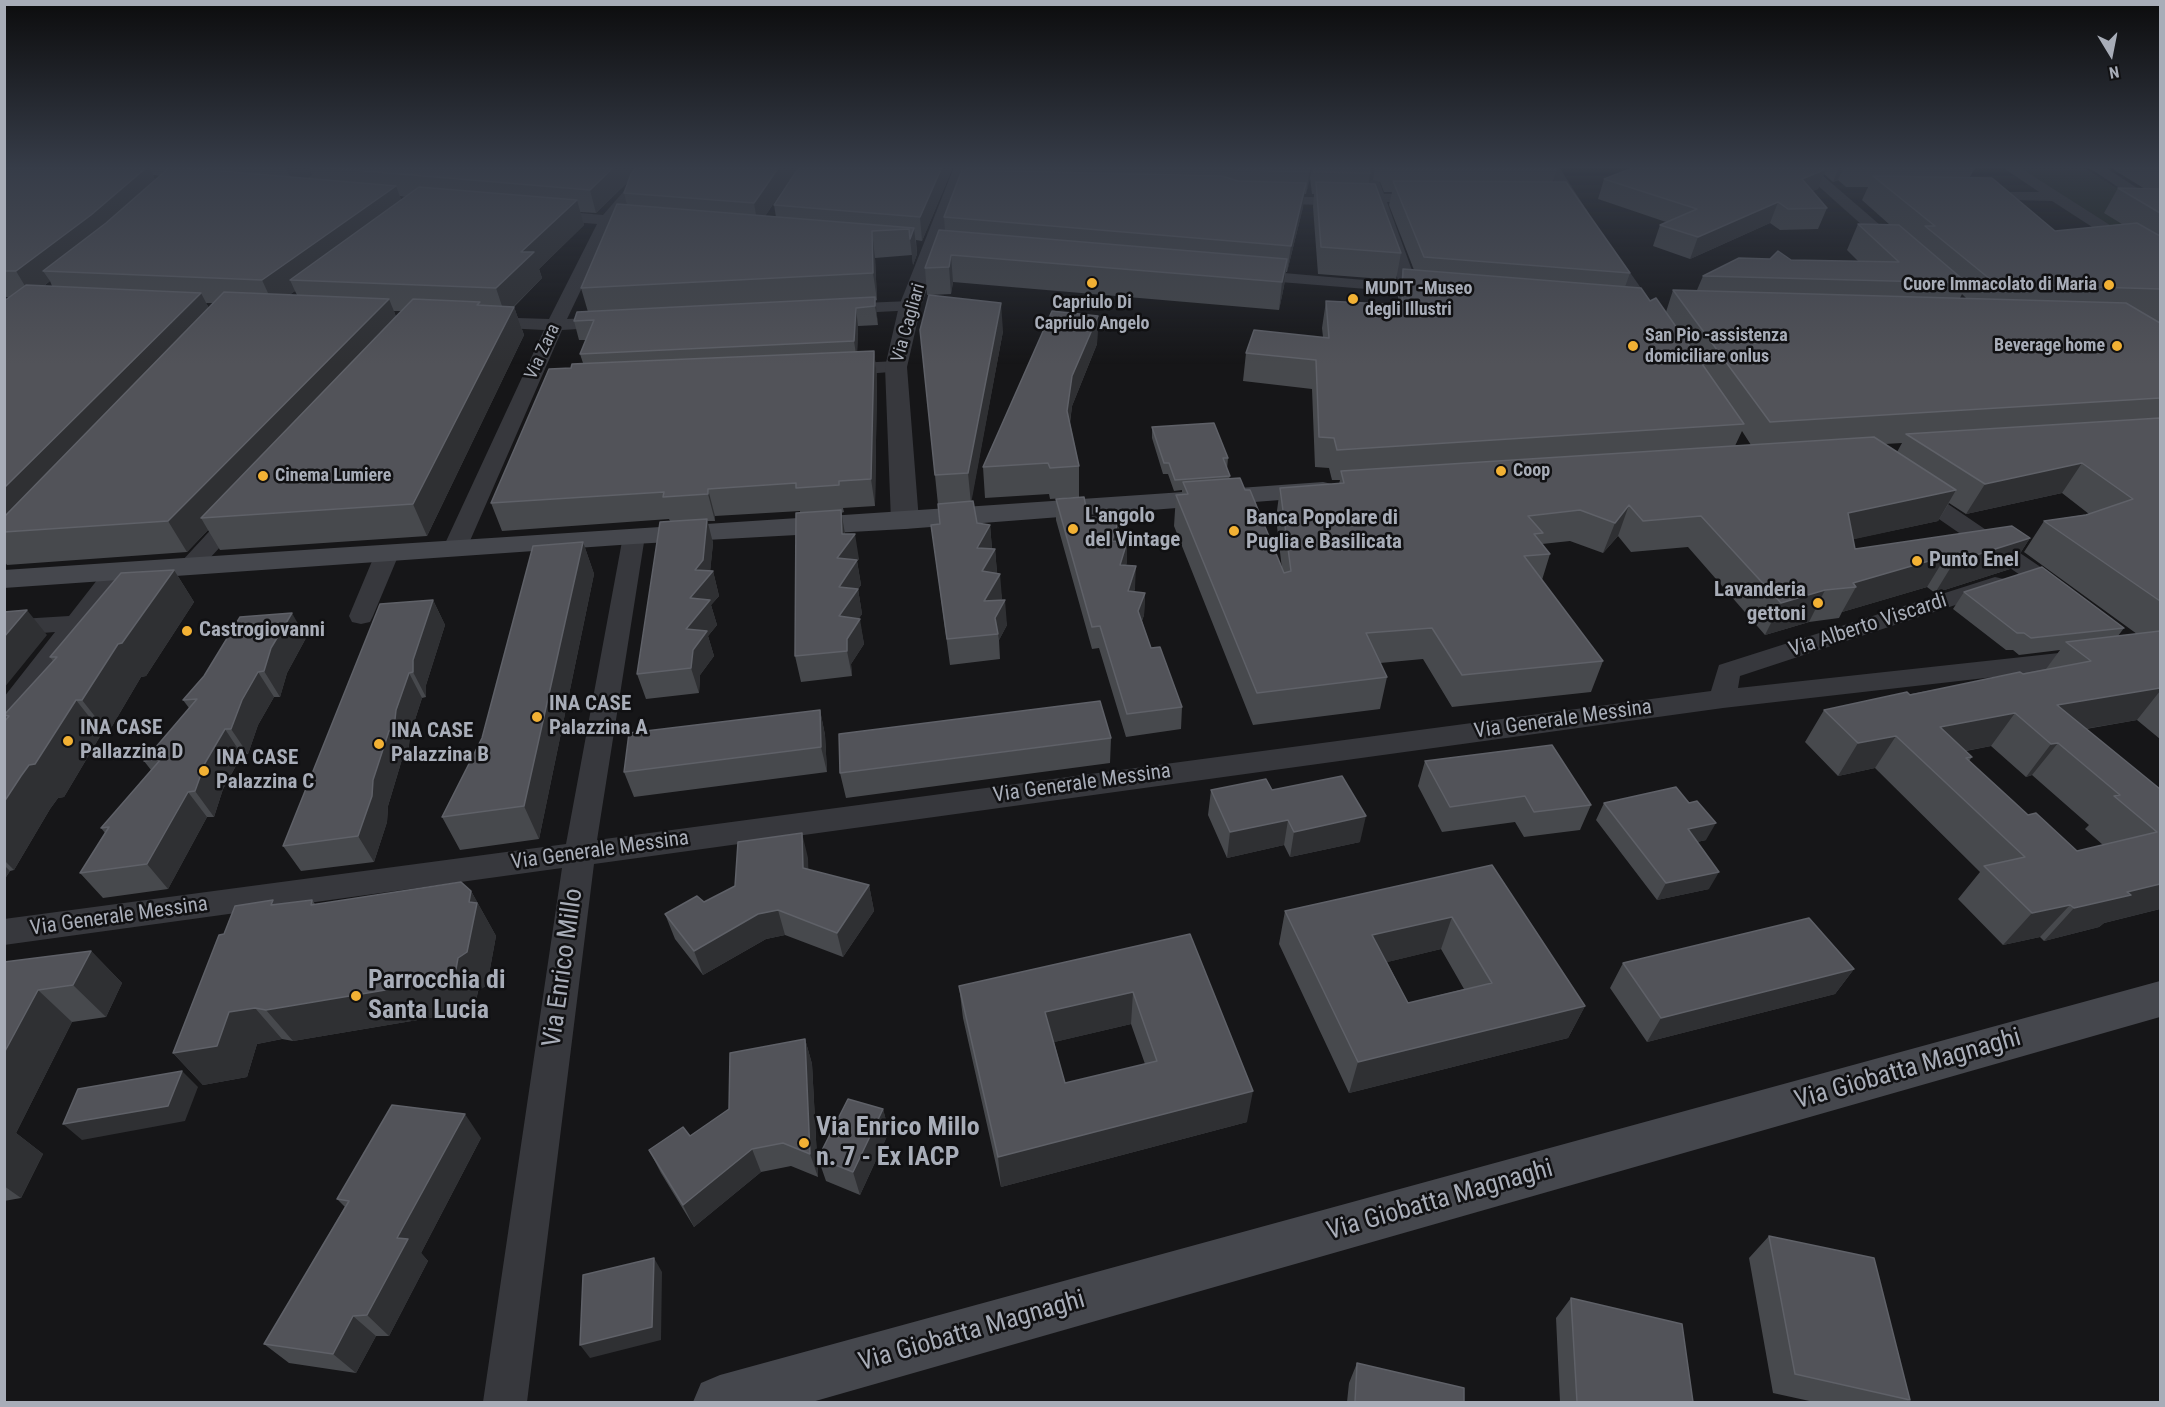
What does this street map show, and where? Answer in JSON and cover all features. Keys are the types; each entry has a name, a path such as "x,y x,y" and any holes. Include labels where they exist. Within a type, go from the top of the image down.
{"main road":[{"path":"4,579 905,520 1346,488"},
{"name":"Via Giobatta Magnaghi","path":"720,1402 2160,999"}],"street":[{"name":"Via Zara","path":"454,550 528,384 600,233"},
{"name":"Via Cagliari","path":"905,520 896,368 910,306 938,233"},
{"path":"1390,233 1410,289"},
{"path":"1594,233 1639,309 1661,330"},
{"path":"1880,233 1905,255"},
{"path":"2110,233 2160,264"},
{"path":"1227,273 1457,293"},
{"path":"816,311 910,306"},
{"path":"1639,309 1672,311"},
{"path":"464,321 556,325 627,321"},
{"path":"825,371 896,368"},
{"path":"528,384 551,383"},
{"path":"1897,480 2034,572 2080,606"},
{"path":"189,567 252,498"},
{"name":"Via Enrico Millo","path":"504,1402 580,854 634,536"},
{"path":"361,616 387,554"},
{"path":"4,717 116,571"},
{"name":"Via Alberto Viscardi","path":"1723,699 1728,671 2034,572"},
{"path":"4,628 76,622"},
{"path":"2118,634 2154,657"},
{"name":"Via Generale Messina","path":"4,932 1723,699 2154,657"}],"shaded area":[{"path":"2119,233 2160,233 2160,259"}],"building":[{"path":"4,233 67,233 16,271 4,271"},
{"path":"93,233 329,233 262,280 43,271"},
{"path":"356,233 542,233 521,252 534,252 496,288 290,280"},
{"path":"605,233 872,233 873,273 581,288"},
{"path":"938,233 971,233 1287,259 1282,282 951,255 949,267 925,268"},
{"path":"1131,233 1294,233 1291,246"},
{"path":"1320,233 1393,233 1401,253 1321,247"},
{"path":"1414,233 1602,233 1630,273 1424,257"},
{"path":"1684,233 1708,233 1698,237"},
{"path":"1867,233 1908,233 1967,283 1703,276 1739,258 1770,259 1778,251 1791,260 1899,262"},
{"path":"1933,233 2154,233 2160,236 2160,289 1996,284"},
{"path":"1403,269 1641,288 1650,301 1656,298 1744,424 1337,450 1334,438 1319,437 1316,360 1246,353 1254,330 1329,338 1326,301 1402,305"},
{"path":"26,285 201,293 4,488 4,301"},
{"path":"1673,290 2126,303 2160,323 2160,398 1770,422"},
{"path":"224,292 389,299 168,521 4,532 4,517"},
{"path":"929,295 1001,303 968,473 935,475 920,330"},
{"path":"875,297 875,306 856,308 854,341 580,354 594,320 574,321 577,312"},
{"path":"413,299 480,302 477,305 514,307 413,504 201,518"},
{"path":"1052,311 1098,316 1072,376 1067,411 1079,466 1050,468 1048,463 983,467"},
{"path":"874,351 871,479 839,481 839,485 796,488 796,483 708,489 708,494 663,497 664,492 491,503 549,369 571,368 572,364"},
{"path":"2160,418 2160,601 2044,521 2086,515 2133,499 2082,463 1985,484 1906,434"},
{"path":"1214,423 1228,458 1223,458 1230,476 1175,480 1169,463 1164,463 1152,427"},
{"path":"1874,437 1956,490 1848,513 1855,549 2012,526 2030,538 1954,562 1946,556 1853,583 1856,587 1825,590 1781,603 1701,516 1643,521 1629,505 1615,523 1580,510 1528,516 1543,533 1534,534 1550,554 1524,556 1603,661 1462,675 1432,628 1366,633 1387,677 1257,693 1176,495 1188,494 1183,482 1240,478 1245,490 1250,490 1284,573 1291,571 1280,488 1344,483 1341,471"},
{"path":"1084,497 1088,517 1119,519 1112,541 1127,542 1120,565 1136,566 1128,591 1145,593 1138,611 1151,648 1160,647 1182,707 1127,714 1100,626 1092,627 1056,499"},
{"path":"973,501 977,523 990,525 977,548 995,549 982,571 1000,574 984,601 1005,600 995,618 998,634 947,639 931,525 940,524 938,504"},
{"path":"841,510 842,534 855,534 837,558 857,560 839,587 858,589 839,616 860,619 847,639 847,651 795,656 796,513"},
{"path":"707,519 703,560 695,570 713,571 690,598 710,600 686,629 707,631 693,650 691,668 637,674 660,522"},
{"path":"583,542 524,806 442,817 482,738 533,546"},
{"path":"2042,567 2124,628 2031,638 2024,633 2017,633 1964,592"},
{"path":"174,570 122,643 118,644 82,700 76,700 35,764 29,765 4,802 4,722 9,716 4,715 57,657 50,657 121,573"},
{"path":"433,600 413,660 413,672 409,673 396,710 394,729 389,731 373,780 372,796 358,836 283,846 380,604"},
{"path":"27,610 4,637 4,612"},
{"path":"292,613 271,648 264,671 258,672 242,700 231,729 225,729 205,763 195,791 188,792 147,864 80,873 109,827 101,828 161,759 144,761 197,699 183,700 204,676 240,617"},
{"path":"2160,631 2160,688 2057,705 2160,789 2160,884 2127,892 2131,895 2074,908 2070,905 2032,913 1984,866 2025,857 1896,736 1858,743 1824,710 1907,692 1910,695 2020,672 2023,674 2091,661 2066,642","holes":["2015,713 2051,744 2058,743 2120,795 2114,796 2157,832 2077,851 2036,813 2028,815 1966,758 1972,757 1940,727"]},
{"path":"1100,701 1111,738 840,773 839,734"},
{"path":"820,710 821,747 624,772 629,733"},
{"path":"1552,745 1591,805 1534,812 1525,796 1450,807 1425,761"},
{"path":"1342,776 1366,816 1294,832 1288,820 1230,832 1211,790 1266,779 1272,790"},
{"path":"1676,787 1689,803 1697,801 1716,823 1688,829 1719,872 1666,883 1604,803"},
{"path":"802,833 803,868 869,885 837,933 778,910 758,914 694,951 665,914 697,896 704,902 735,886 738,842"},
{"path":"1492,865 1585,1006 1358,1062 1285,911","holes":["1452,917 1492,983 1408,1003 1372,935"]},
{"path":"461,882 471,891 469,902 477,903 467,952 458,958 456,969 439,981 266,1010 255,1008 229,1012 217,1046 173,1053 219,935 224,934 235,906 273,900 271,905 312,900 311,905"},
{"path":"1809,918 1854,969 1661,1018 1623,963"},
{"path":"1190,934 1253,1091 998,1157 959,986","holes":["1133,992 1157,1061 1065,1083 1045,1012"]},
{"path":"91,951 73,985 38,990 4,1053 4,962"},
{"path":"805,1039 810,1154 783,1143 752,1149 683,1205 649,1150 683,1127 690,1136 729,1109 730,1053"},
{"path":"182,1071 168,1106 63,1124 78,1089"},
{"path":"848,1099 883,1109 853,1172 818,1158"},
{"path":"392,1105 465,1114 397,1238 408,1239 367,1315 353,1316 333,1354 264,1344 349,1201 337,1199"},
{"path":"1769,1236 1874,1258 1910,1400 1795,1374"},
{"path":"654,1258 652,1327 580,1345 583,1275"},
{"path":"1571,1298 1682,1324 1693,1402 1577,1402"},
{"path":"1357,1363 1464,1388 1464,1402 1355,1402"}],"place":[{"name":"Capriulo Di Capriulo Angelo","path":"1092,283"},
{"name":"Cuore Immacolato di Maria","path":"2109,285"},
{"name":"MUDIT -Museo degli Illustri","path":"1353,299"},
{"name":"San Pio -assistenza domiciliare onlus","path":"1633,346"},
{"name":"Beverage home","path":"2117,346"},
{"name":"Coop","path":"1501,471"},
{"name":"Cinema Lumiere","path":"263,476"},
{"name":"L'angolo del Vintage","path":"1073,529"},
{"name":"Banca Popolare di Puglia e Basilicata","path":"1234,531"},
{"name":"Punto Enel","path":"1917,561"},
{"name":"Lavanderia gettoni","path":"1818,603"},
{"name":"Castrogiovanni","path":"187,631"},
{"name":"INA CASE Palazzina A","path":"537,717"},
{"name":"INA CASE Pallazzina D","path":"68,741"},
{"name":"INA CASE Palazzina B","path":"379,744"},
{"name":"INA CASE Palazzina C","path":"204,771"},
{"name":"Parrocchia di Santa Lucia","path":"356,996"},
{"name":"Via Enrico Millo n. 7 - Ex IACP","path":"804,1143"}]}
